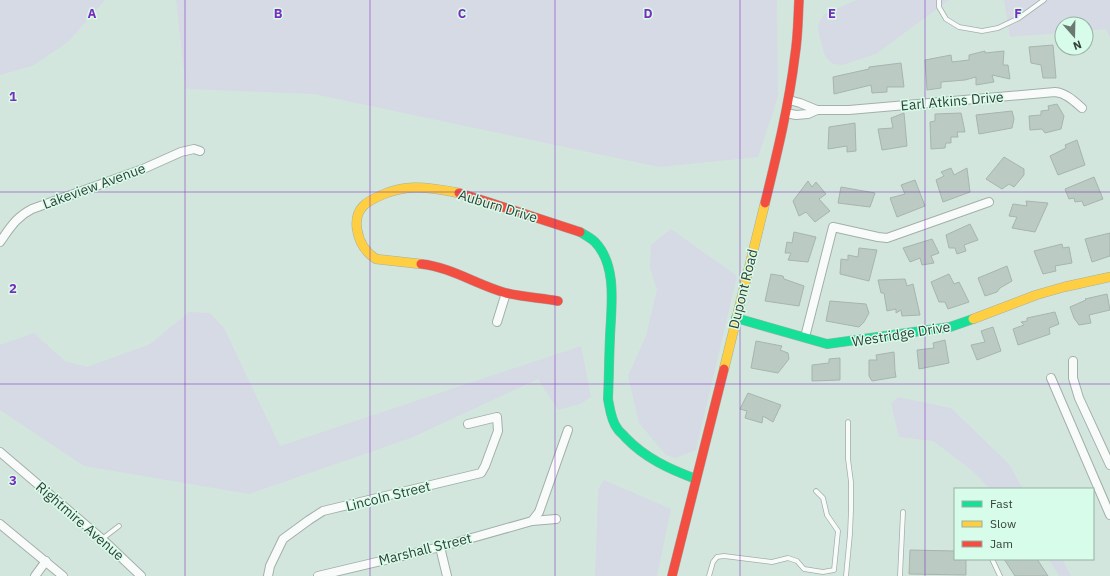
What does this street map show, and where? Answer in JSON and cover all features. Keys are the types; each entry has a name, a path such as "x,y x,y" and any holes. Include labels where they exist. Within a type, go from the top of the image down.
{"street":[{"name":"Dupont Road","path":"672,576 775,163 789,100 794,63 798,0"},
{"name":"Earl Atkins Drive","path":"789,100 817,110 849,110 1060,92 1082,108"},
{"name":"Earl Atkins Drive","path":"786,113 796,115 808,114 817,110"},
{"name":"Lakeview Avenue","path":"0,242 22,214 38,206 143,168 181,152 194,149 200,151"},
{"name":"Auburn Drive","path":"558,301 506,293 432,265 376,259 370,256 363,247 356,224 357,215 366,203 384,194 407,188 433,188 474,196 577,231 590,239 598,246 605,257 610,271 612,299 608,400 611,415 616,428 632,444 658,463 673,471 696,479"},
{"path":"805,337 833,227 887,238 989,202"},
{"name":"Westridge Drive","path":"736,318 827,344 839,343 938,330 950,327 1036,295 1110,277"},
{"path":"497,322 506,293"},
{"path":"1073,361 1073,378 1078,398 1110,465"},
{"path":"1050,378 1110,515"},
{"name":"Lincoln Street","path":"268,576 270,566 283,539 323,511 481,473 498,431 497,417 468,424"},
{"path":"532,521 539,512 568,430"},
{"name":"Rightmire Avenue","path":"0,452 102,539 141,576"},
{"name":"Marshall Street","path":"318,576 339,574 532,521 556,519"},
{"path":"0,524 63,576"},
{"path":"440,547 447,576"},
{"path":"35,576 46,561"}],"lane":[{"path":"939,0 939,7 946,19 958,27 982,31 998,28 1019,18 1044,0"},
{"path":"846,576 850,542 851,510 851,482 848,459 848,422"},
{"path":"709,576 712,562 717,557 724,556 772,562 788,558 797,561 804,569 823,572 834,570 838,530 827,514 823,498 816,491"},
{"path":"900,576 903,512"},
{"path":"102,539 119,526"},
{"path":"992,560 1000,576"}],"shaded area":[{"path":"0,0 105,0 68,42 32,66 0,75"},
{"path":"176,0 777,0 778,97 758,157 659,167 314,94 186,89"},
{"path":"856,0 949,0 876,54 843,65 833,64 825,56 819,35 818,25 823,15"},
{"path":"1004,0 1110,0 1110,38 1106,29 1094,30 1094,16 1054,16 1054,34 1010,37"},
{"path":"671,229 737,276 696,450 676,458 666,455 639,423 628,376 646,336 657,290 650,268 651,245"},
{"path":"189,312 210,313 224,328 280,446 581,346 591,397 580,404 558,410 538,379 411,438 249,494 84,466 0,410 0,345 34,333 65,361 87,367 150,344"},
{"path":"898,397 951,408 1009,464 1022,488 989,488 970,469 933,441 899,437 891,404"},
{"path":"604,480 671,509 657,576 595,576 598,490"},
{"path":"1050,560 1063,560 1071,576 1059,576"}],"building":[{"path":"1053,45 1056,78 1043,78 1041,65 1031,63 1029,47"},
{"path":"985,51 985,53 1004,51 1003,65 1008,65 1010,79 992,75 994,82 976,85 976,77 965,80 941,82 941,88 927,90 925,60 951,55 952,62 969,60 969,55"},
{"path":"901,63 904,87 887,87 887,92 872,93 871,85 834,94 833,77 869,69 869,67"},
{"path":"1057,104 1064,116 1061,129 1045,133 1042,129 1030,130 1029,116 1041,115 1041,111 1049,110 1048,106"},
{"path":"1012,111 1014,119 1012,128 979,134 976,115"},
{"path":"904,113 907,146 882,150 878,129 893,128 891,118"},
{"path":"961,113 965,132 957,132 958,137 951,137 951,143 946,143 945,148 931,149 930,122 935,121 935,114"},
{"path":"855,123 856,151 847,152 847,146 828,149 829,127"},
{"path":"1077,140 1085,165 1058,175 1050,156 1066,148 1065,145"},
{"path":"1004,157 1024,169 1024,175 1014,187 1009,184 1002,189 986,179"},
{"path":"951,168 954,175 967,168 970,192 943,202 936,180 944,176 941,172"},
{"path":"1094,177 1103,199 1084,206 1082,201 1075,202 1074,198 1069,199 1065,189"},
{"path":"915,180 925,206 897,217 890,198 905,194 901,185"},
{"path":"808,181 812,187 816,182 826,194 819,199 830,211 815,222 806,212 799,216 793,201"},
{"path":"841,187 875,193 870,207 838,203"},
{"path":"1026,201 1048,203 1035,232 1012,228 1017,217 1009,216 1013,204 1027,206"},
{"path":"970,224 978,240 964,245 966,251 957,254 955,248 949,248 946,235"},
{"path":"794,232 816,237 808,262 788,260 791,253 785,253 787,242 792,243"},
{"path":"1110,233 1110,256 1092,262 1085,239"},
{"path":"932,239 939,253 931,256 934,263 922,265 920,258 910,262 903,248"},
{"path":"1062,244 1063,248 1069,247 1072,263 1055,266 1056,271 1043,274 1034,251"},
{"path":"859,248 877,250 869,281 840,274 841,259 848,260 848,255 858,257"},
{"path":"1007,266 1012,281 1000,288 997,292 985,296 978,278"},
{"path":"771,274 783,276 784,279 804,286 799,306 765,301"},
{"path":"949,274 954,284 959,282 969,302 948,309 945,302 939,302 931,282"},
{"path":"905,279 907,286 913,284 920,315 902,316 901,310 896,313 896,309 887,311 884,293 881,293 878,280"},
{"path":"1107,294 1110,310 1089,315 1091,323 1079,325 1074,318 1070,307 1086,300 1085,299"},
{"path":"830,301 866,304 869,313 859,327 826,321"},
{"path":"1055,312 1059,324 1049,328 1050,334 1018,345 1013,329 1024,325 1021,322 1027,321 1027,318"},
{"path":"993,327 1001,351 977,360 971,345 985,342 981,331"},
{"path":"945,340 949,363 919,369 917,350 934,348 933,343"},
{"path":"756,341 782,346 780,350 788,353 789,359 778,373 751,368"},
{"path":"894,352 896,377 872,381 869,376 869,360 877,360 876,355"},
{"path":"840,358 840,380 812,381 812,365 829,363 829,359"},
{"path":"748,393 781,405 773,422 763,416 762,423 745,418 747,411 740,409"},
{"path":"910,550 954,551 954,560 966,560 966,575 909,574"},
{"path":"1005,560 1038,560 1048,576 1015,576"}],"traffic: fast":[{"path":"580,232 595,242 602,252 610,275 612,301 608,399 613,422 625,437 649,457 667,467 696,479"},
{"path":"736,318 827,344 950,327 973,319"}],"traffic: slow":[{"path":"421,264 376,259 372,256 363,246 358,234 357,222 360,211 363,206 372,199 401,189 427,188 459,193"},
{"path":"724,369 765,203"},
{"path":"973,319 1036,295 1110,277"}],"traffic: jam":[{"path":"765,203 786,111 797,41 799,0"},
{"path":"459,193 580,232"},
{"path":"421,264 453,272 495,290 506,293 558,301"},
{"path":"672,576 724,369"}]}
